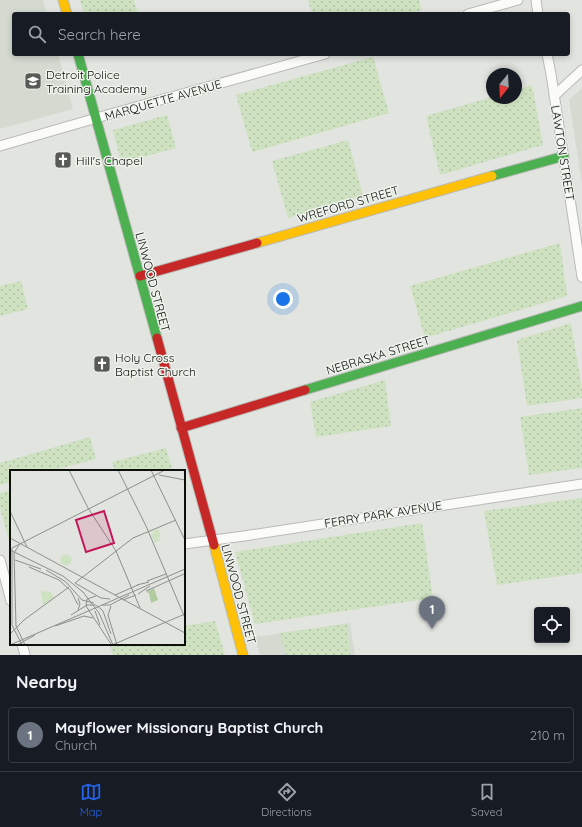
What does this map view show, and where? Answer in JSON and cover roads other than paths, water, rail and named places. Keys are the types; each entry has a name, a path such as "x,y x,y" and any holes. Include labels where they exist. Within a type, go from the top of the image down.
{"street":[{"path":"63,0 66,12"},
{"path":"475,12 518,0"},
{"path":"536,0 538,12"},
{"name":"LINWOOD STREET","path":"79,56 243,655"},
{"name":"MARQUETTE AVENUE","path":"0,146 318,56"},
{"name":"LAWTON STREET","path":"547,56 582,277"},
{"path":"554,96 582,70"},
{"name":"WREFORD STREET","path":"140,276 564,156"},
{"name":"NEBRASKA STREET","path":"181,428 582,306"},
{"name":"FERRY PARK AVENUE","path":"185,544 582,484"},
{"path":"0,560 5,571 10,597"},
{"path":"22,645 25,655"}],"place":[{"name":"Detroit Police Training Academy","path":"33,81"},
{"name":"Hill's Chapel","path":"63,160"},
{"name":"Holy Cross Baptist Church","path":"102,364"},
{"name":"Mayflower Missionary Baptist Church","path":"432,629"}]}
